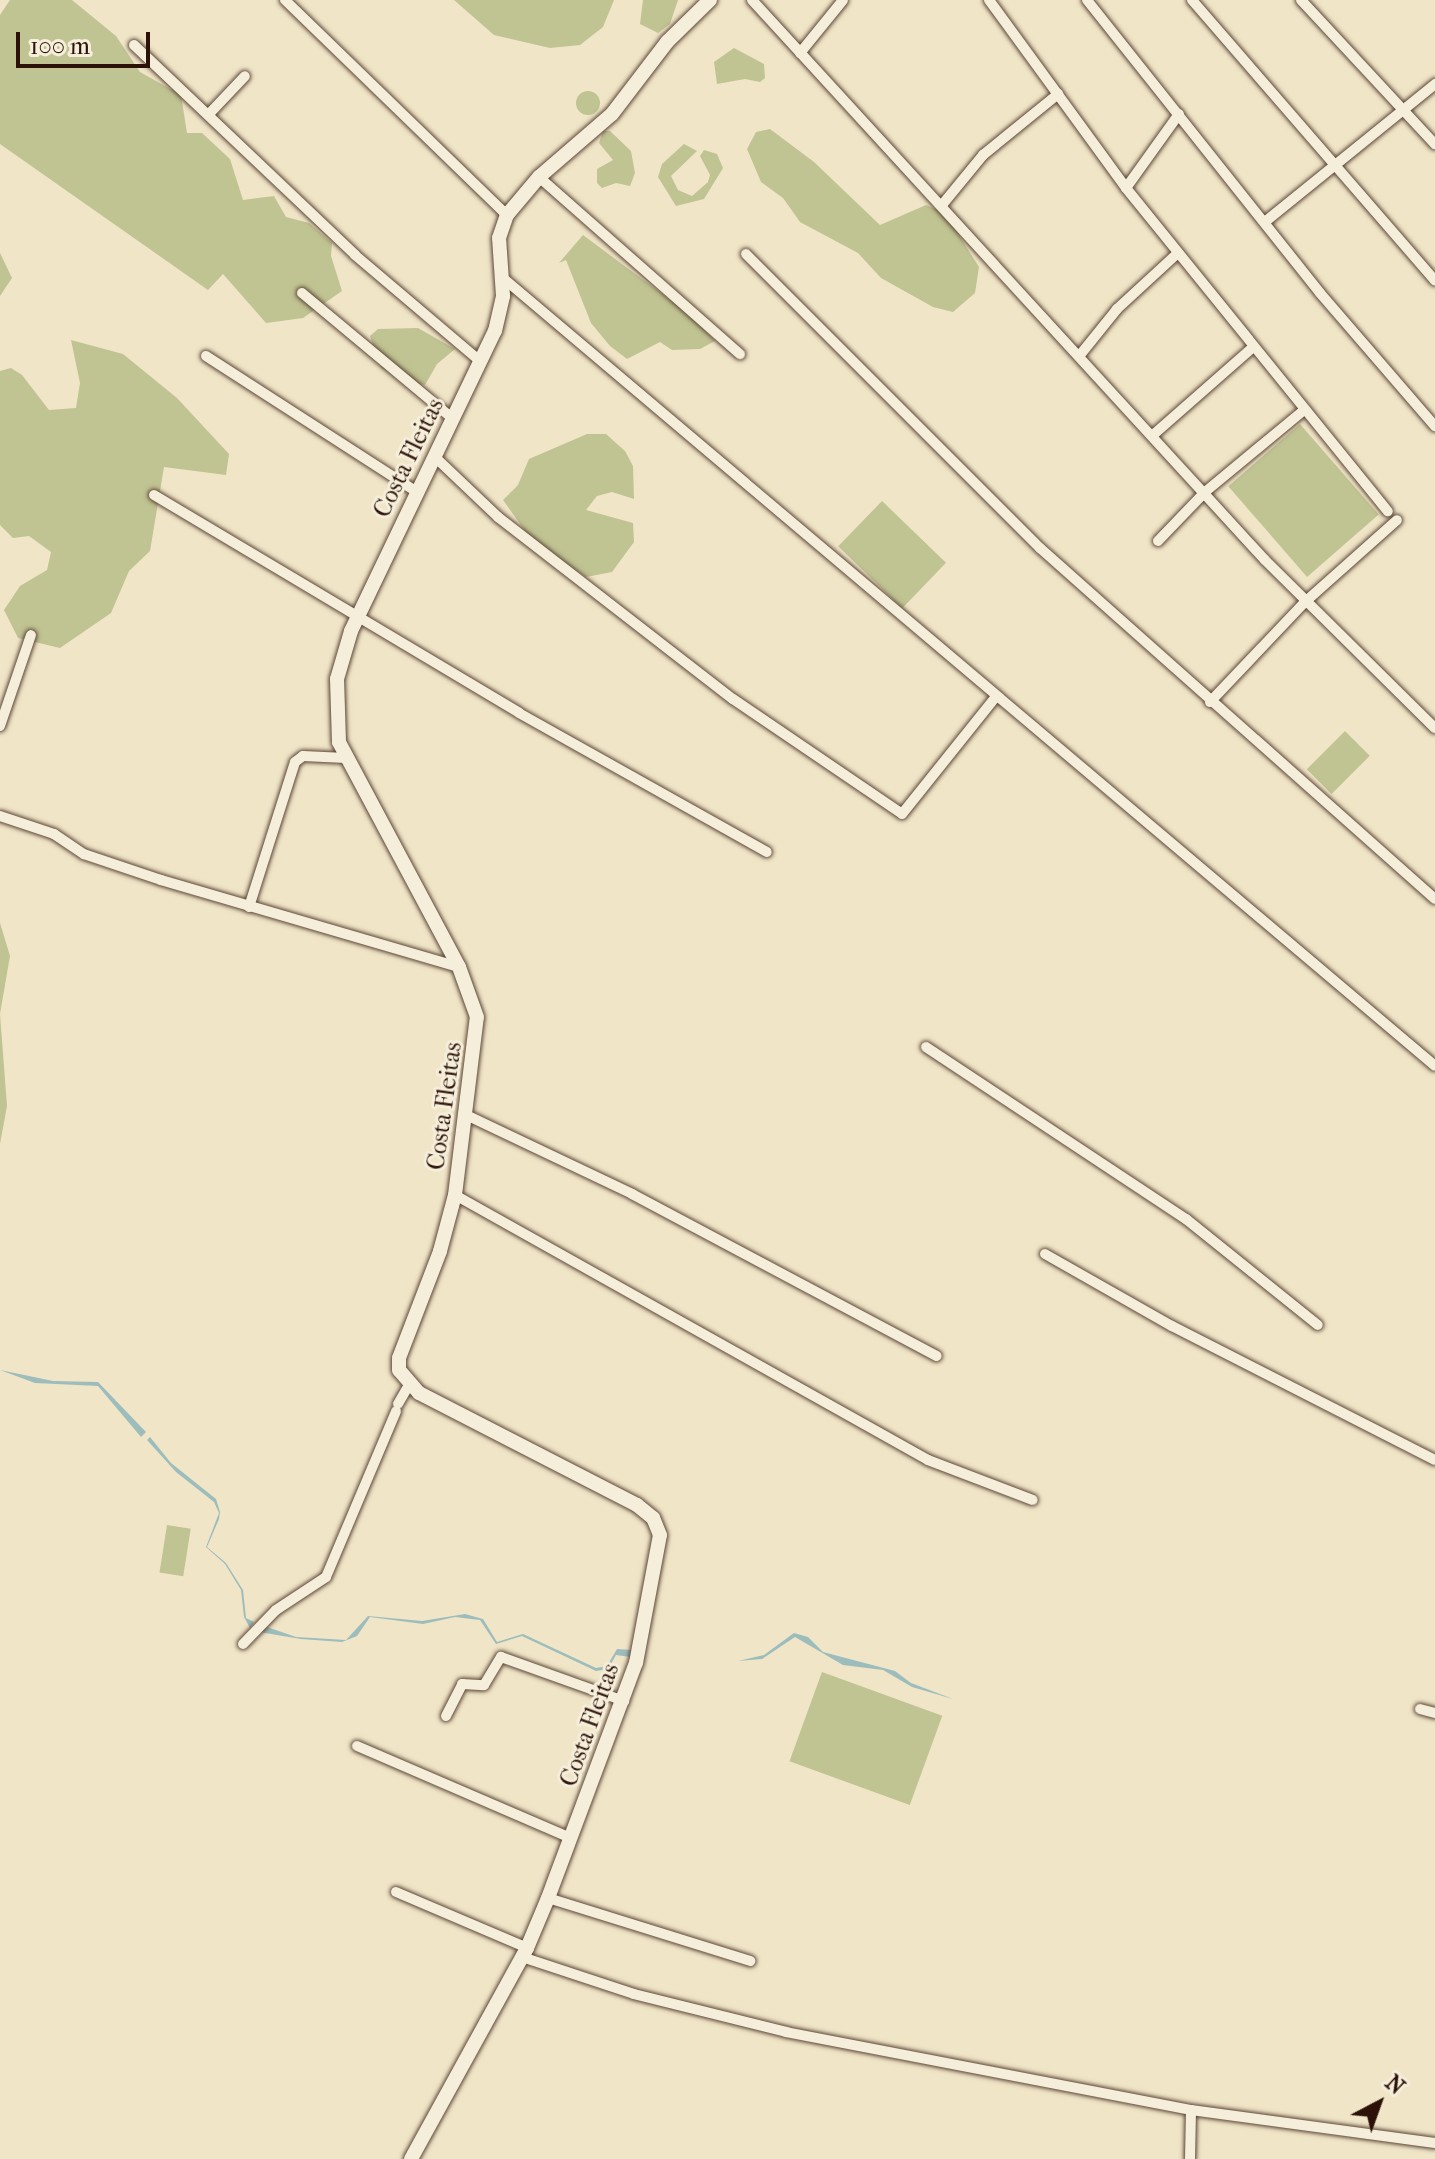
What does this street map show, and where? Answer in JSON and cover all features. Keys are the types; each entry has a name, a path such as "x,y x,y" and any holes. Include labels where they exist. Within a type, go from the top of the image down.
{"main road":[{"path":"507,215 539,177 612,114 661,49 710,0"},
{"name":"Costa Fleitas","path":"411,2159 524,1952 548,1898 624,1701 659,1548 653,1518 559,1461 409,1385 399,1358 440,1251 455,1195 477,1017 459,967 346,758 335,727 335,690 340,659 358,616 481,362 501,311 503,278 499,238 507,215"}],"street":[{"path":"285,0 507,215"},
{"path":"752,0 1305,602 1435,728"},
{"path":"800,53 843,0"},
{"path":"989,0 1126,188 1388,511"},
{"path":"1087,0 1435,426"},
{"path":"1192,0 1435,281"},
{"path":"1301,0 1435,144"},
{"path":"134,45 355,255 481,362"},
{"path":"209,114 245,76"},
{"path":"1266,221 1401,108 1435,84"},
{"path":"942,205 983,155 1058,94"},
{"path":"1126,188 1179,114"},
{"path":"539,177 740,354"},
{"path":"1080,355 1117,309 1178,253"},
{"path":"746,254 1040,548 1435,899"},
{"path":"503,278 995,698 1435,1066"},
{"path":"302,293 453,419"},
{"path":"1153,435 1253,347"},
{"path":"206,356 417,492"},
{"path":"1158,541 1205,492 1304,410"},
{"path":"435,457 498,517 708,680 902,814 995,698"},
{"path":"154,495 767,852"},
{"path":"1210,702 1305,602 1397,520"},
{"path":"0,726 31,635"},
{"path":"249,907 295,762 303,756 346,758"},
{"path":"0,816 54,834 84,854 249,907 459,967"},
{"path":"926,1047 1186,1219 1318,1325"},
{"path":"466,1115 632,1194 937,1356"},
{"path":"455,1195 928,1460 1033,1500"},
{"path":"1045,1254 1172,1326 1435,1460"},
{"path":"243,1644 257,1628 326,1577 338,1558 409,1385"},
{"path":"446,1716 462,1684 484,1685 501,1657 624,1701"},
{"path":"1420,1709 1435,1713"},
{"path":"357,1746 571,1838"},
{"path":"396,1892 524,1952 732,2020 1191,2110 1435,2143"},
{"path":"548,1898 750,1961"},
{"path":"1190,2159 1191,2110"}],"green space":[{"path":"10,0 72,0 116,36 140,72 181,95 187,133 202,133 230,159 243,200 274,196 286,217 309,223 332,243 331,256 342,291 303,318 266,323 223,274 208,290 0,144 0,15"},
{"path":"454,0 614,0 603,27 580,45 550,48 494,35"},
{"path":"643,0 678,0 670,24 658,33 640,24"},
{"path":"734,48 764,64 765,78 760,82 745,79 717,84 714,62"},
{"path":"588,91 599,98 600,103 593,114 588,115 577,108 576,103 583,92"},
{"path":"770,129 814,162 880,225 926,205 945,213 979,267 975,293 953,312 933,307 881,278 858,253 800,222 783,198 761,182 747,149 756,132"},
{"path":"603,131 610,131 631,151 635,173 630,186 616,183 602,188 597,183 597,169 613,160 599,143"},
{"path":"684,144 697,151 671,176 678,190 692,196 708,182 710,175 700,156 704,150 717,154 723,168 704,199 676,206 658,177 662,164"},
{"path":"583,235 689,314 715,341 700,349 672,350 660,342 627,359 610,346 591,323 566,260 559,263"},
{"path":"0,253 12,278 0,296"},
{"path":"418,328 455,349 437,364 425,385 407,382 381,368 370,336 378,329"},
{"path":"71,340 123,354 177,398 229,454 226,475 164,467 150,551 129,571 111,613 60,648 18,638 4,610 20,586 47,570 51,552 29,536 13,538 0,525 0,371 11,368 22,375 49,410 76,408 80,383"},
{"path":"1300,424 1379,515 1307,577 1228,486"},
{"path":"587,434 606,434 625,451 633,466 634,499 612,492 597,496 586,510 633,523 634,542 612,572 586,577 530,538 503,500 518,485 529,459"},
{"path":"882,501 946,563 902,608 838,546"},
{"path":"1345,731 1370,756 1332,794 1307,769"},
{"path":"0,923 10,956 0,1014"},
{"path":"0,1014 7,1106 0,1144"},
{"path":"167,1525 191,1529 183,1576 159,1572"},
{"path":"822,1672 942,1716 910,1805 790,1761"}],"water":[{"path":"0,1370 53,1381 98,1382 146,1432 141,1437 98,1386 35,1383"},
{"path":"150,1437 171,1463 216,1499 220,1512 219,1519 207,1547 226,1563 243,1590 246,1618 254,1622 250,1628 244,1617 241,1590 225,1564 206,1547 219,1513 214,1502 176,1472 147,1440"},
{"path":"465,1614 483,1619 497,1642 523,1634 596,1668 607,1666 617,1649 633,1650 631,1657 616,1655 608,1669 596,1671 522,1636 496,1644 480,1620 455,1617 423,1624 370,1617 357,1636 342,1642 301,1639 259,1632 267,1627 296,1637 346,1640 368,1616 422,1621"},
{"path":"794,1633 808,1637 823,1652 895,1671 911,1683 953,1699 912,1687 883,1670 843,1665 795,1637 762,1659 738,1661 764,1655"}]}
